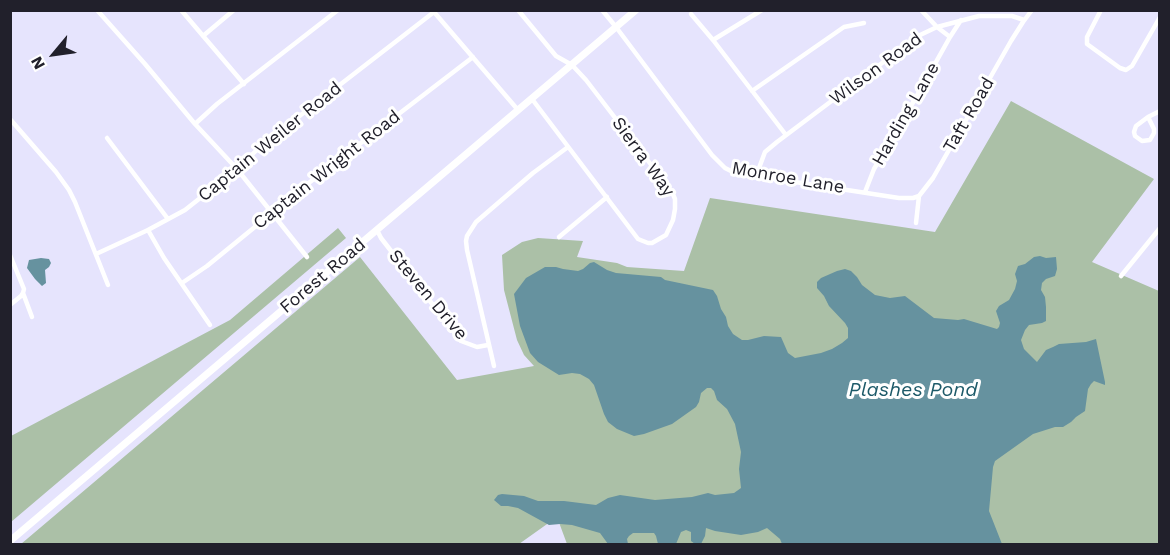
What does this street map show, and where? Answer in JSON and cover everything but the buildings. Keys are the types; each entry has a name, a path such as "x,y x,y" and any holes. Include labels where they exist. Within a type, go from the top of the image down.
{"main road":[{"name":"Forest Road","path":"10,541 636,10"}],"street":[{"path":"97,10 237,169 307,257"},
{"path":"181,10 244,84"},
{"path":"203,36 234,10"},
{"path":"195,124 217,104 338,10"},
{"path":"518,10 556,56 572,65"},
{"name":"Monroe Lane","path":"602,10 720,163 731,171 910,199 919,196"},
{"path":"713,40 762,10"},
{"path":"921,10 950,37"},
{"name":"Taft Road","path":"916,223 919,196 933,178 1024,20 1032,10"},
{"path":"1101,10 1087,37 1087,44 1120,68 1128,70 1160,17"},
{"path":"434,11 518,110"},
{"name":"Captain Weiler Road","path":"96,254 185,210 262,146 434,11"},
{"path":"691,14 786,135"},
{"name":"Wilson Road","path":"756,176 765,152 918,36 937,27 979,16 1012,16 1024,20"},
{"name":"Harding Lane","path":"865,192 874,170 962,20"},
{"path":"752,92 844,27 864,23"},
{"name":"Captain Wright Road","path":"182,283 207,266 272,212 473,57"},
{"name":"Sierra Way","path":"532,99 638,239 652,243 661,238 668,232 673,220 676,203 672,192 572,65"},
{"path":"1148,117 1154,133 1150,140 1142,141 1135,136 1137,124 1148,117 1160,111"},
{"path":"10,119 66,184 108,285"},
{"path":"107,138 168,219"},
{"path":"494,366 467,250 467,236 482,216 568,147"},
{"path":"559,237 607,197"},
{"path":"148,230 164,258 210,325"},
{"name":"Steven Drive","path":"377,230 461,341 477,347 488,345"},
{"path":"1121,276 1158,232"},
{"path":"10,255 24,289 32,317"},
{"path":"10,305 23,292"}],"green space":[{"path":"1011,101 1154,179 1092,262 1159,291 1159,544 567,544 557,517 519,544 21,544 360,257 457,380 534,366 524,355 517,340 504,290 502,255 522,242 538,238 583,241 577,257 617,263 627,267 684,271 710,198 935,232"},
{"path":"338,228 346,238 11,522 11,436 230,320"}],"water":[{"name":"Plashes Pond","path":"1040,256 1056,257 1057,269 1055,276 1042,283 1046,321 1029,325 1025,330 1021,340 1024,349 1037,362 1046,350 1059,344 1096,339 1105,385 1094,381 1091,384 1088,389 1085,411 1071,422 1063,427 1055,427 1033,434 995,461 989,511 1002,544 782,544 780,539 767,528 741,535 706,528 701,544 691,541 691,532 686,530 681,532 676,544 658,544 654,533 633,533 627,539 628,544 608,544 600,533 572,525 549,525 518,508 501,506 494,500 502,494 524,496 538,501 596,505 608,498 620,495 655,500 692,497 708,493 715,495 734,493 741,488 739,469 741,452 735,424 711,388 701,393 696,407 672,424 634,436 617,429 608,422 594,385 589,379 580,374 559,375 538,362 530,353 520,326 514,294 526,278 545,267 578,271 594,262 616,273 661,277 665,280 713,290 733,334 742,340 764,336 781,337 788,353 795,358 832,349 848,338 848,328 845,323 829,306 817,288 817,282 821,278 837,271 845,269 851,271 862,285 875,295 890,298 905,296 934,318 964,319 997,329 1000,323 996,311 999,306 1009,300 1015,289 1017,281 1015,274 1018,266"},
{"path":"49,259 51,263 45,270 46,283 42,286 27,268 29,260"}]}
